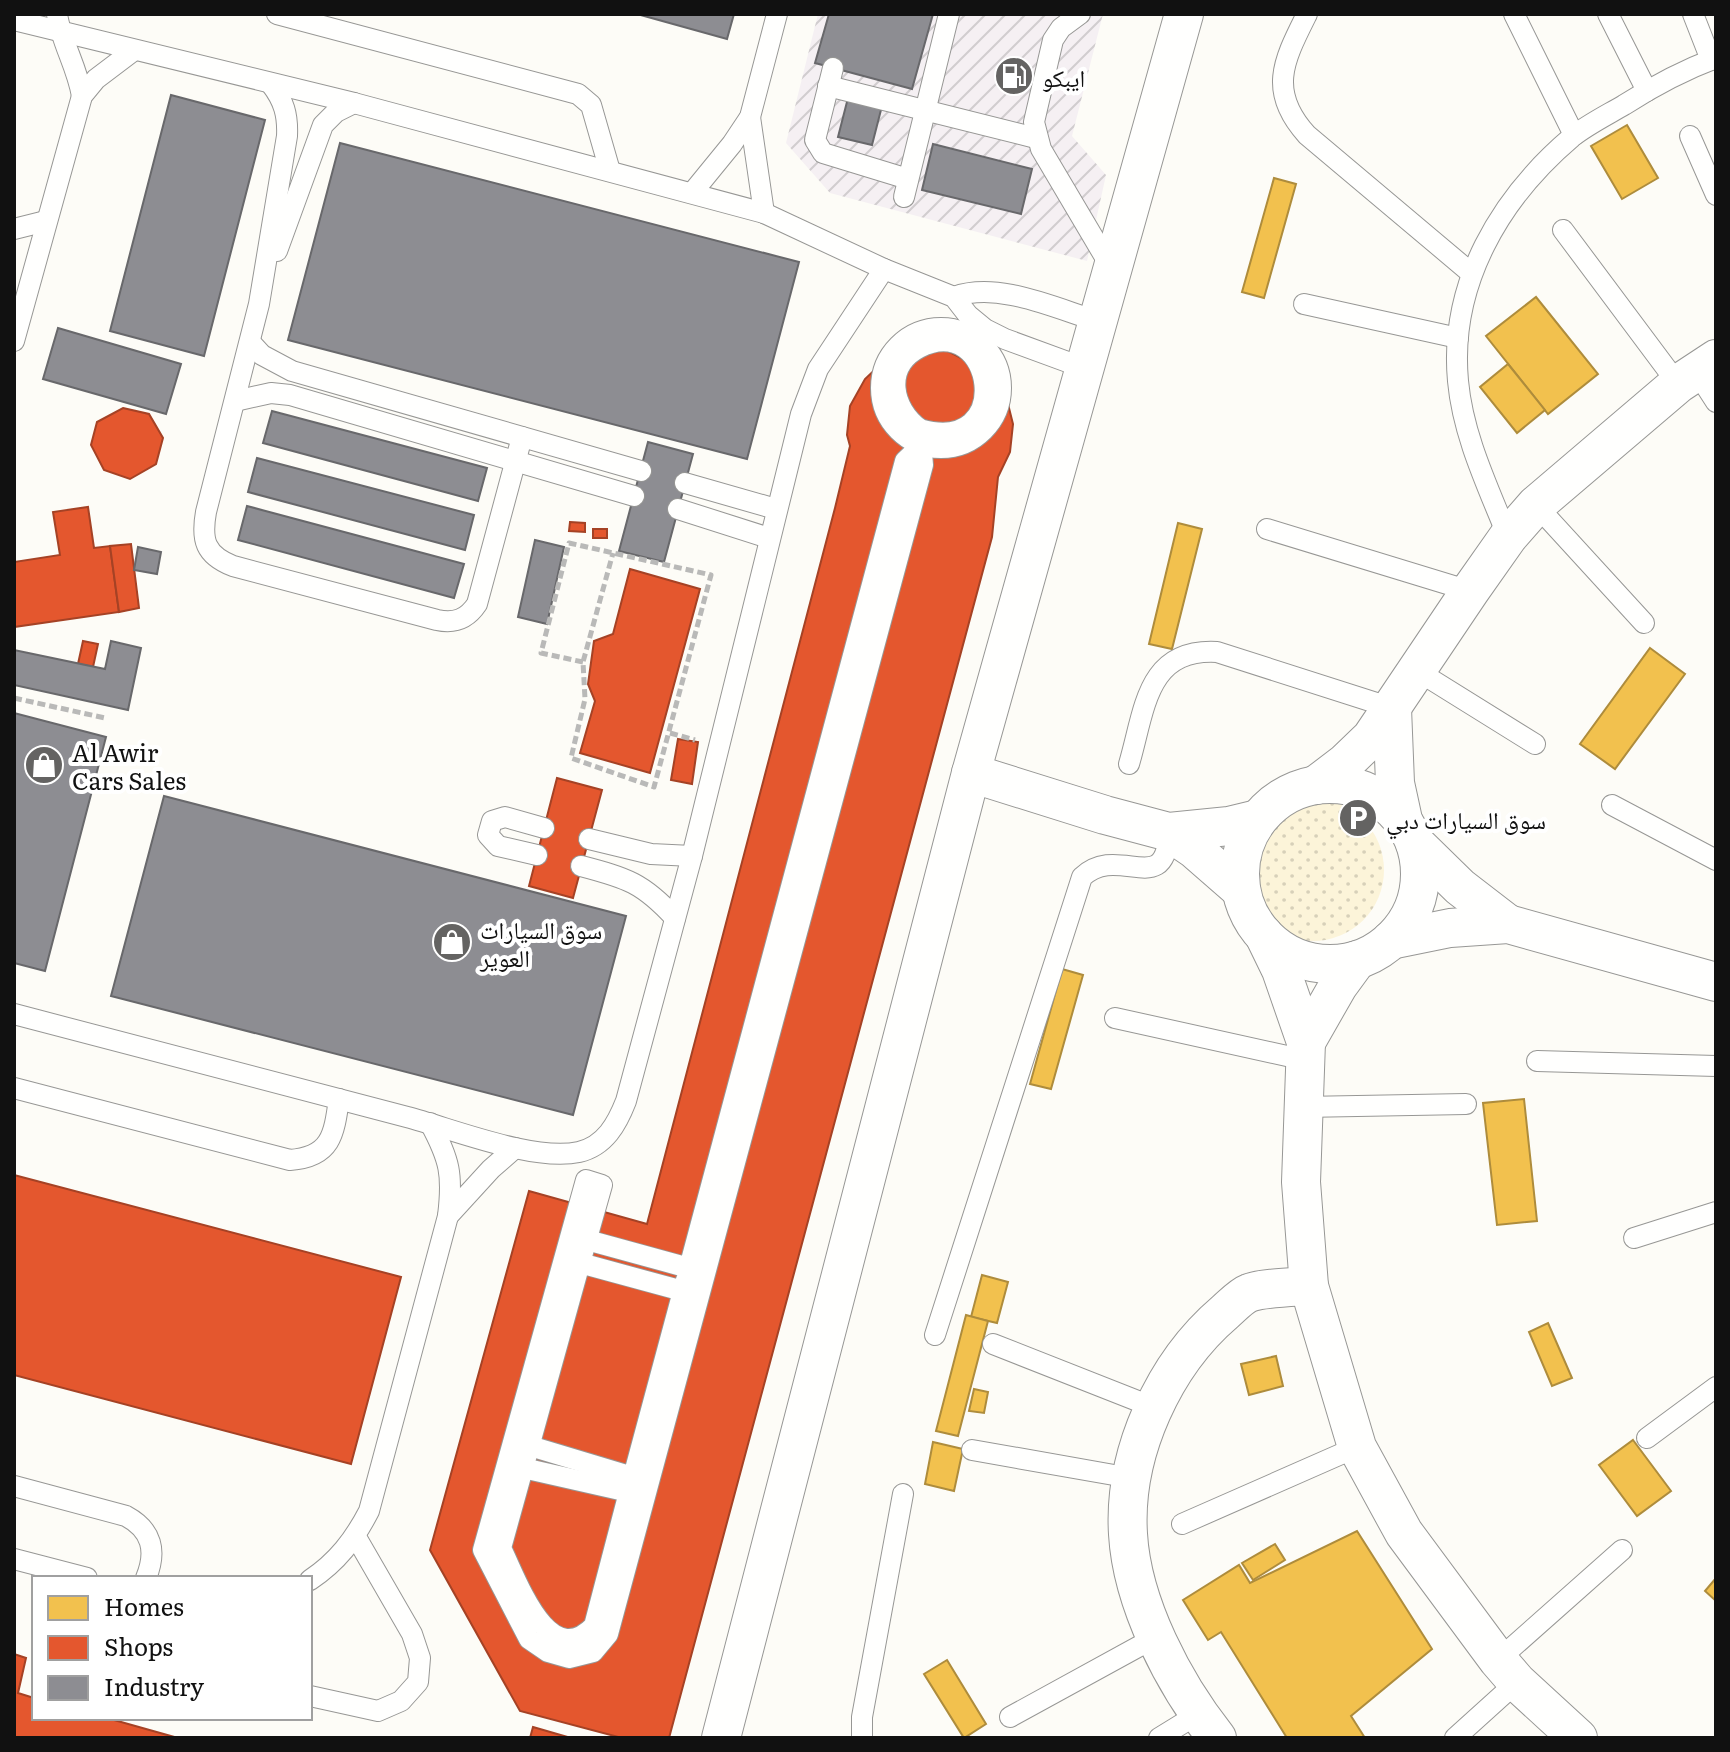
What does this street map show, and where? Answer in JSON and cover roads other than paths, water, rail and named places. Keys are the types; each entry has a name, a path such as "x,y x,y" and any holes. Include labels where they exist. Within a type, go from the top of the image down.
{"street":[{"path":"721,1738 971,773 1184,14"},
{"path":"1316,785 1371,738 1508,537 1536,505 1701,379"},
{"path":"1264,935 1291,955 1323,963 1357,960 1375,952 1405,924 1417,895 1420,863 1395,783 1392,708"},
{"path":"971,773 1169,832 1194,849 1241,890"},
{"path":"1508,924 1460,887 1379,798 1349,785 1316,785 1294,791 1274,802 1258,819 1246,840 1240,865 1241,890 1249,914 1264,935 1281,970 1305,1051 1301,1182 1309,1286 1357,1447 1404,1533 1507,1671 1578,1738"},
{"path":"1169,832 1229,826 1258,819"},
{"path":"1391,940 1450,928 1508,924 1716,982"},
{"path":"1305,1051 1338,986 1357,960"},
{"path":"1208,1726 1156,1637 1138,1589 1128,1534 1131,1478 1153,1407 1171,1373 1205,1329 1249,1292 1309,1286"}],"lane":[{"path":"277,14 578,94 591,105 610,171"},
{"path":"692,193 750,117 777,14"},
{"path":"949,14 925,110 906,188 818,148 815,140 830,77 884,91 925,110 1036,138"},
{"path":"1080,14 1061,28 1053,40 1034,122 1036,138 1112,269"},
{"path":"1307,14 1286,57 1282,79 1284,99 1292,119 1471,273"},
{"path":"1514,14 1574,135"},
{"path":"1608,14 1647,91"},
{"path":"1508,537 1468,435 1458,382 1458,338 1471,273 1497,220 1534,173 1574,135 1647,91 1714,59 1693,14"},
{"path":"14,20 58,23 133,51 354,103 764,213 884,269 954,297 968,315 985,329 1005,339 1084,368"},
{"path":"14,341 82,96 78,74 58,23"},
{"path":"82,96 105,71 133,51"},
{"path":"271,84 282,99 287,117 287,136 259,304 206,512 204,539 210,552 220,561 233,566 449,623 460,620 470,614 477,604 522,437"},
{"path":"259,304 323,125 336,112 354,103"},
{"path":"750,117 764,213"},
{"path":"1690,136 1716,195"},
{"path":"14,229 46,221"},
{"path":"1563,230 1701,379"},
{"path":"14,1014 515,1148 555,1153 579,1152 601,1142 617,1124 675,918 801,414 818,369 884,269"},
{"path":"954,297 971,291 994,291 1097,321"},
{"path":"1304,304 1458,338"},
{"path":"948,328 968,334 985,346 996,364 1001,384 999,404 990,422 976,437 957,446 921,447 895,428 884,410 880,390 883,370 893,351 908,338 927,329 948,328"},
{"path":"250,342 269,360 292,371 641,471"},
{"path":"921,447 689,1268 594,1626 583,1637 569,1640 555,1637 542,1627 501,1548 602,1185 586,1180 483,1550 529,1639 548,1652 569,1658 593,1652 608,1634 921,447 899,406 895,391 896,375 915,350 930,343 946,342 974,356 983,370 987,385 985,401 966,426 921,447"},
{"path":"235,401 271,393 290,395 634,496"},
{"path":"685,483 776,509"},
{"path":"1536,505 1644,623"},
{"path":"678,509 769,538"},
{"path":"1267,529 1470,591"},
{"path":"1129,764 1151,688 1161,670 1177,657 1197,651 1217,652 1392,708"},
{"path":"1416,670 1535,744"},
{"path":"1612,805 1716,860"},
{"path":"537,855 498,846 488,835 488,828 492,821 505,817 544,828"},
{"path":"935,1335 1082,877 1093,867 1112,863 1144,868 1156,866 1167,852 1169,832"},
{"path":"589,839 651,854 692,856"},
{"path":"581,866 623,877 643,887 675,918"},
{"path":"1115,1018 1305,1051"},
{"path":"1537,1061 1716,1066"},
{"path":"14,1088 290,1160 306,1159 320,1152 330,1140 339,1099"},
{"path":"1303,1107 1466,1104"},
{"path":"312,1579 329,1567 356,1537 369,1511 448,1216 452,1184 445,1152 430,1123"},
{"path":"448,1216 515,1148"},
{"path":"1634,1238 1716,1212"},
{"path":"587,1240 689,1268"},
{"path":"580,1263 683,1291"},
{"path":"993,1344 1153,1407"},
{"path":"1647,1438 1716,1387"},
{"path":"530,1446 631,1484"},
{"path":"1182,1524 1357,1447"},
{"path":"972,1450 1131,1478"},
{"path":"523,1468 631,1484"},
{"path":"14,1486 126,1516 138,1522 152,1545 147,1576"},
{"path":"862,1738 862,1717 903,1494"},
{"path":"312,1697 378,1711 401,1701 418,1682 420,1658 412,1634 356,1537"},
{"path":"1455,1738 1507,1671 1622,1550"},
{"path":"17,1560 79,1576"},
{"path":"17,1560 32,1577"},
{"path":"1010,1717 1156,1637"},
{"path":"1159,1738 1208,1726"}],"place":[{"name":"ايبكو","path":"1014,76"},
{"name":"Al Awir Cars Sales","path":"44,765"},
{"name":"سوق السيارات دبي","path":"1358,818"},
{"name":"سوق السيارات العوير","path":"452,942"}]}
